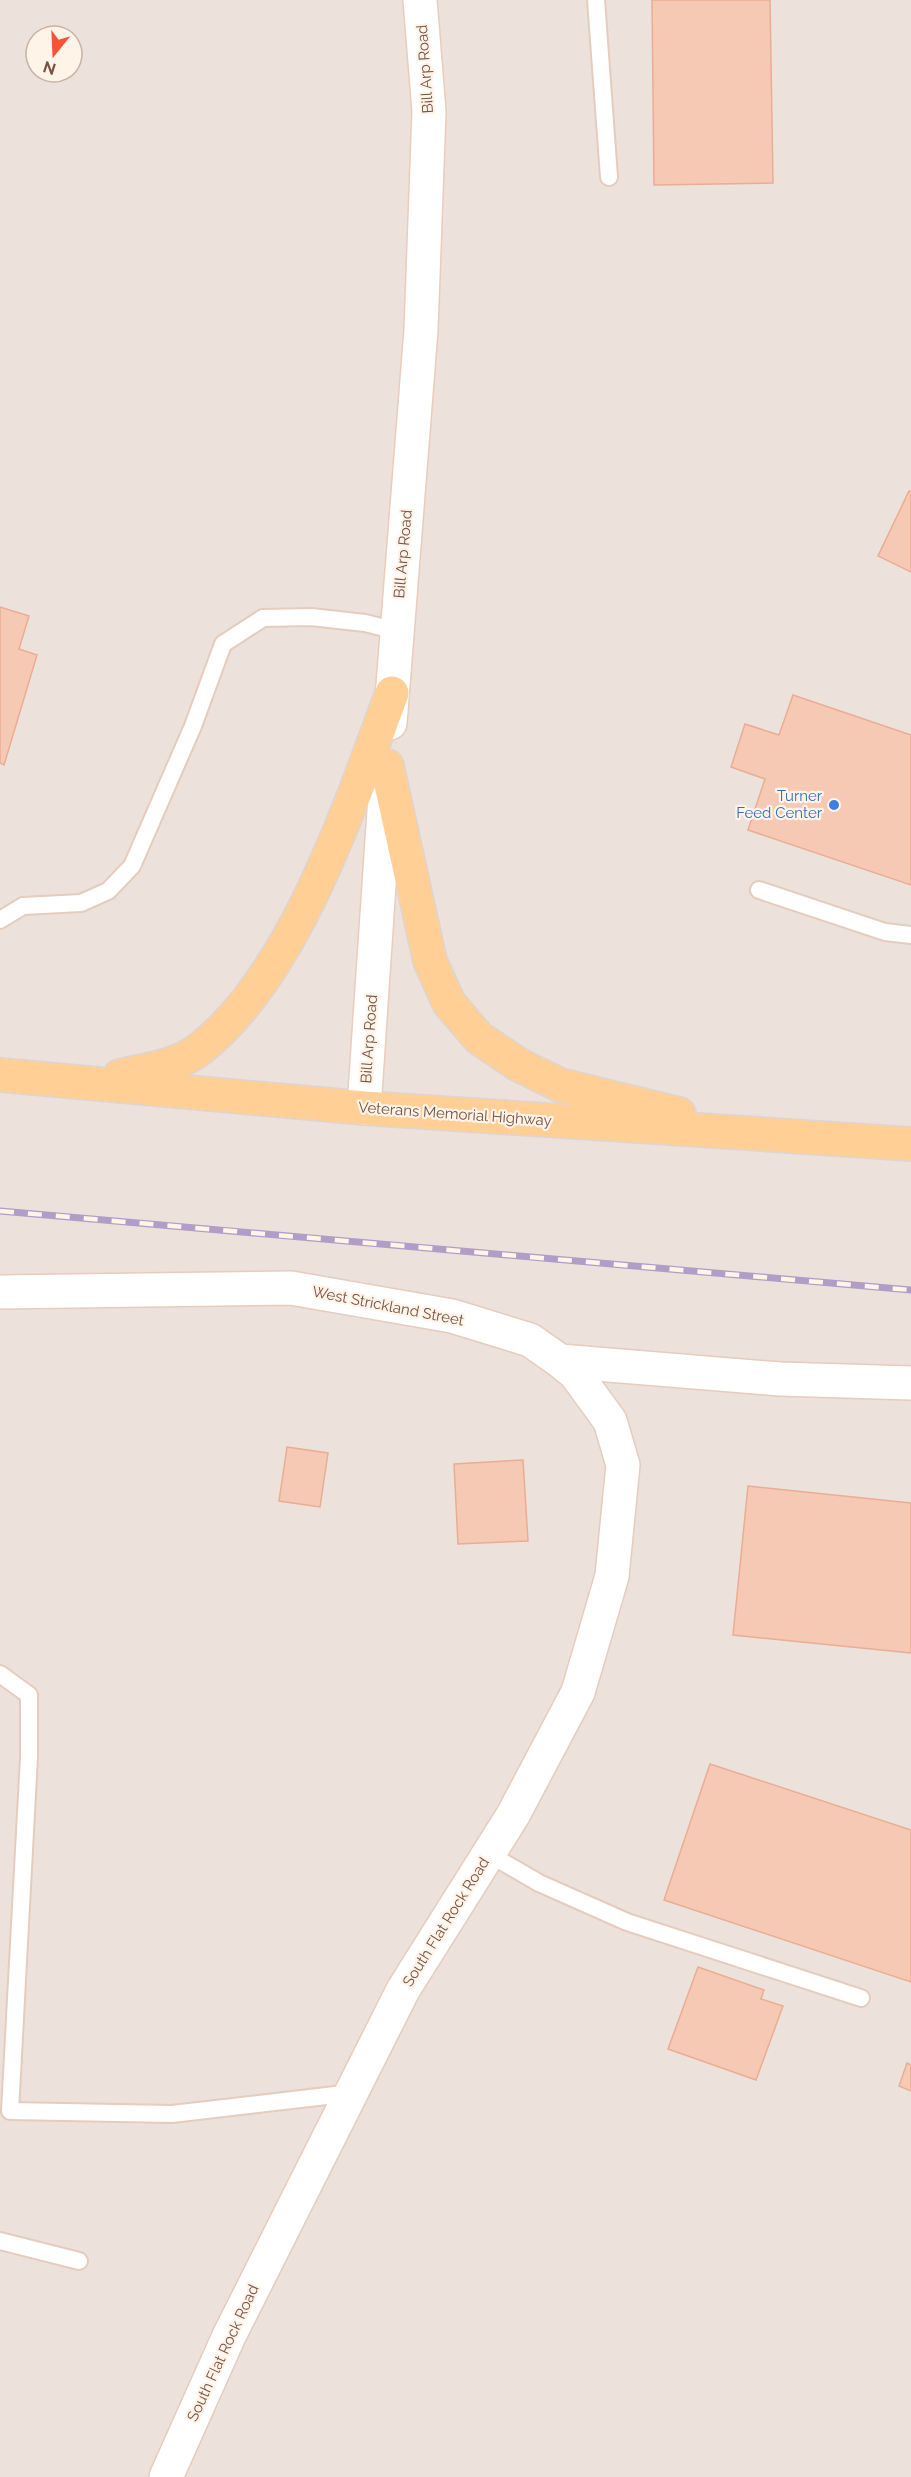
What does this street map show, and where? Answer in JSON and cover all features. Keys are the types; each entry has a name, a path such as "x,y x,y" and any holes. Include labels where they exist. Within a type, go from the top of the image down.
{"main road":[{"path":"88,1083 163,1067 200,1049 241,1010 282,951 319,877 352,801 392,693"},
{"path":"387,766 430,961 449,1003 479,1038 519,1065 560,1085 765,1135"},
{"name":"Veterans Memorial Highway","path":"0,1075 364,1108 911,1144"}],"street":[{"name":"Bill Arp Road","path":"364,1108 392,693 422,307 429,111 420,0"},
{"name":"West Strickland Street","path":"0,1292 291,1288 452,1316 530,1340 560,1361"},
{"path":"560,1361 780,1379 911,1383"},
{"name":"South Flat Rock Road","path":"166,2477 229,2336 403,1990 513,1815 578,1692 612,1576 623,1465 610,1421 575,1373 560,1361"}],"lane":[{"path":"596,0 609,177"},
{"path":"0,920 24,906 81,903 108,891 132,866 193,726 223,644 263,618 312,617 365,623 397,631"},
{"path":"759,890 885,932 911,935"},
{"path":"0,1674 29,1695 29,1757 5,2111 172,2114 351,2093"},
{"path":"489,1854 539,1883 627,1922 861,1998"},
{"path":"0,2241 79,2261"}],"shaded area":[{"path":"0,0 911,0 911,2477 0,2477"}],"building":[{"path":"652,0 770,0 773,183 654,185"},
{"path":"909,491 911,492 911,572 878,556"},
{"path":"0,607 29,616 19,649 37,655 4,765 0,763"},
{"name":"Turner Feed Center","path":"793,695 911,735 911,885 748,830 765,779 731,767 745,724 779,735"},
{"path":"287,1447 328,1453 320,1507 279,1501"},
{"path":"523,1460 528,1541 458,1544 454,1464"},
{"path":"748,1486 911,1503 911,1653 733,1635"},
{"path":"710,1764 911,1830 911,1982 664,1900"},
{"path":"698,1967 764,1990 761,1999 783,2006 756,2080 668,2049"},
{"path":"907,2063 911,2065 911,2091 899,2086"}],"railway":[{"path":"0,1211 911,1290"}],"place":[{"name":"Turner Feed Center","path":"834,805"}]}
